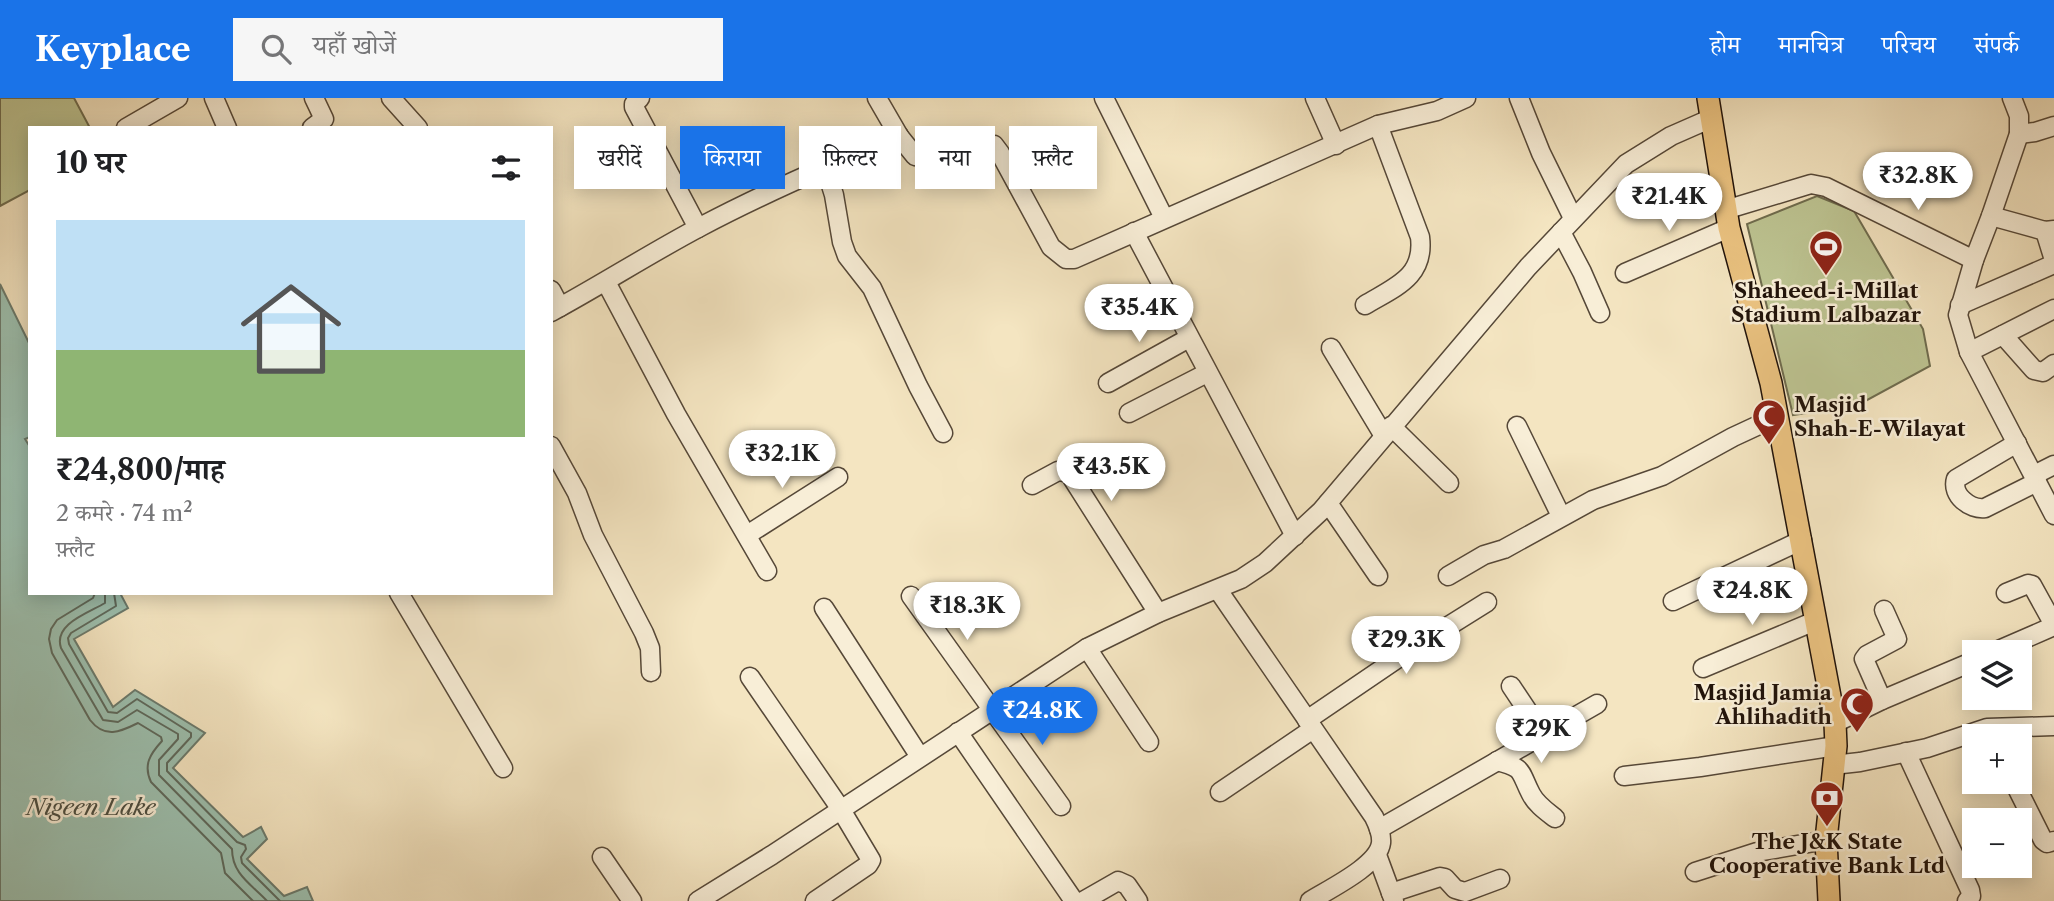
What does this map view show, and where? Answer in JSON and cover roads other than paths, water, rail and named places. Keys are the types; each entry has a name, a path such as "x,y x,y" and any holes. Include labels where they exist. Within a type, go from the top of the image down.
{"main road":[{"path":"1710,108 1727,219 1764,351 1835,723 1826,840 1829,901"}],"street":[{"path":"214,98 226,126"},
{"path":"314,98 324,119 315,126"},
{"path":"391,98 416,126"},
{"path":"640,98 634,107 698,228"},
{"path":"877,98 892,126"},
{"path":"1104,98 1164,218"},
{"path":"1315,98 1336,145"},
{"path":"901,140 915,156 922,158 931,158 974,144 993,145 1000,153 1051,247 1066,259 1074,259 1378,125 1437,111 1466,98"},
{"path":"1519,98 1541,153 1573,218"},
{"path":"2012,98 2019,116 2019,134 1960,305 1961,327 1969,352 2054,514"},
{"path":"129,126 170,100"},
{"path":"698,901 1087,648 1158,613 1218,590 1265,563 1328,503 1387,431 1573,218 1626,164 1710,108"},
{"path":"1365,305 1409,276 1422,252 1420,237 1378,125"},
{"path":"2019,134 2054,125"},
{"path":"555,309 698,228 799,179"},
{"path":"1625,273 1727,219 1811,184 1826,187 1974,260"},
{"path":"832,189 847,256 872,288 943,433"},
{"path":"1960,305 2054,262 2049,231 1992,216"},
{"path":"1134,232 1295,536"},
{"path":"1561,232 1600,313"},
{"path":"606,282 676,414 767,571"},
{"path":"1969,352 2054,309"},
{"path":"2003,335 2034,370 2043,372 2054,365"},
{"path":"1108,383 1189,338"},
{"path":"1331,348 1387,431 1449,483"},
{"path":"1129,413 1207,373"},
{"path":"1448,576 1484,555 1504,549 1561,516 1607,494 1662,476 1776,417"},
{"path":"1517,426 1561,516"},
{"path":"2017,443 1956,479 1954,485 1957,494 1968,504 1979,509 1985,508 2036,479 2054,465"},
{"path":"553,450 577,493 593,535 644,633 650,648 651,672"},
{"path":"1032,485 1058,471 1069,473 1158,613"},
{"path":"747,535 838,477"},
{"path":"1328,503 1378,576"},
{"path":"1673,600 1801,540"},
{"path":"2006,593 2028,584 2035,587 2054,626 2022,640"},
{"path":"1218,590 1374,817 1379,829 1381,842 1377,855 1367,865 1310,901"},
{"path":"400,595 503,768"},
{"path":"911,596 1061,806"},
{"path":"1220,792 1407,652 1487,602"},
{"path":"824,608 920,757"},
{"path":"1882,700 1864,659 1897,639 1884,610"},
{"path":"1703,668 1815,621"},
{"path":"1087,648 1149,742"},
{"path":"1835,723 1962,666"},
{"path":"750,677 840,808 871,860 868,865 815,901"},
{"path":"1511,686 1543,734"},
{"path":"1379,829 1597,704"},
{"path":"2032,731 2051,731"},
{"path":"958,732 1074,901"},
{"path":"1625,776 1834,756 1860,762 1962,739"},
{"path":"1906,752 1970,890 1971,896 1967,901"},
{"path":"1497,761 1521,770 1531,795 1555,818"},
{"path":"2020,794 2043,840 2047,843 2054,841"},
{"path":"1695,872 1757,852 1826,840"},
{"path":"1377,855 1393,897 1440,877 1445,877 1455,889 1465,892 1500,879"},
{"path":"602,858 632,901"},
{"path":"1083,901 1118,881 1127,885 1138,901"}],"water":[{"name":"Nigeen Lake","path":"0,284 28,341 28,438 25,439 28,444 28,595 121,595 128,608 74,639 113,707 135,690 205,733 173,768 243,837 261,827 267,839 247,859 284,896 307,887 313,901 0,901"}],"place":[{"name":"Shaheed-i-Millat Stadium Lalbazar","path":"1826,277"},
{"name":"Masjid Shah-E-Wilayat","path":"1769,446"},
{"name":"Masjid Jamia Ahlihadith","path":"1857,734"},
{"name":"The J&K State Cooperative Bank Ltd","path":"1827,828"}]}
